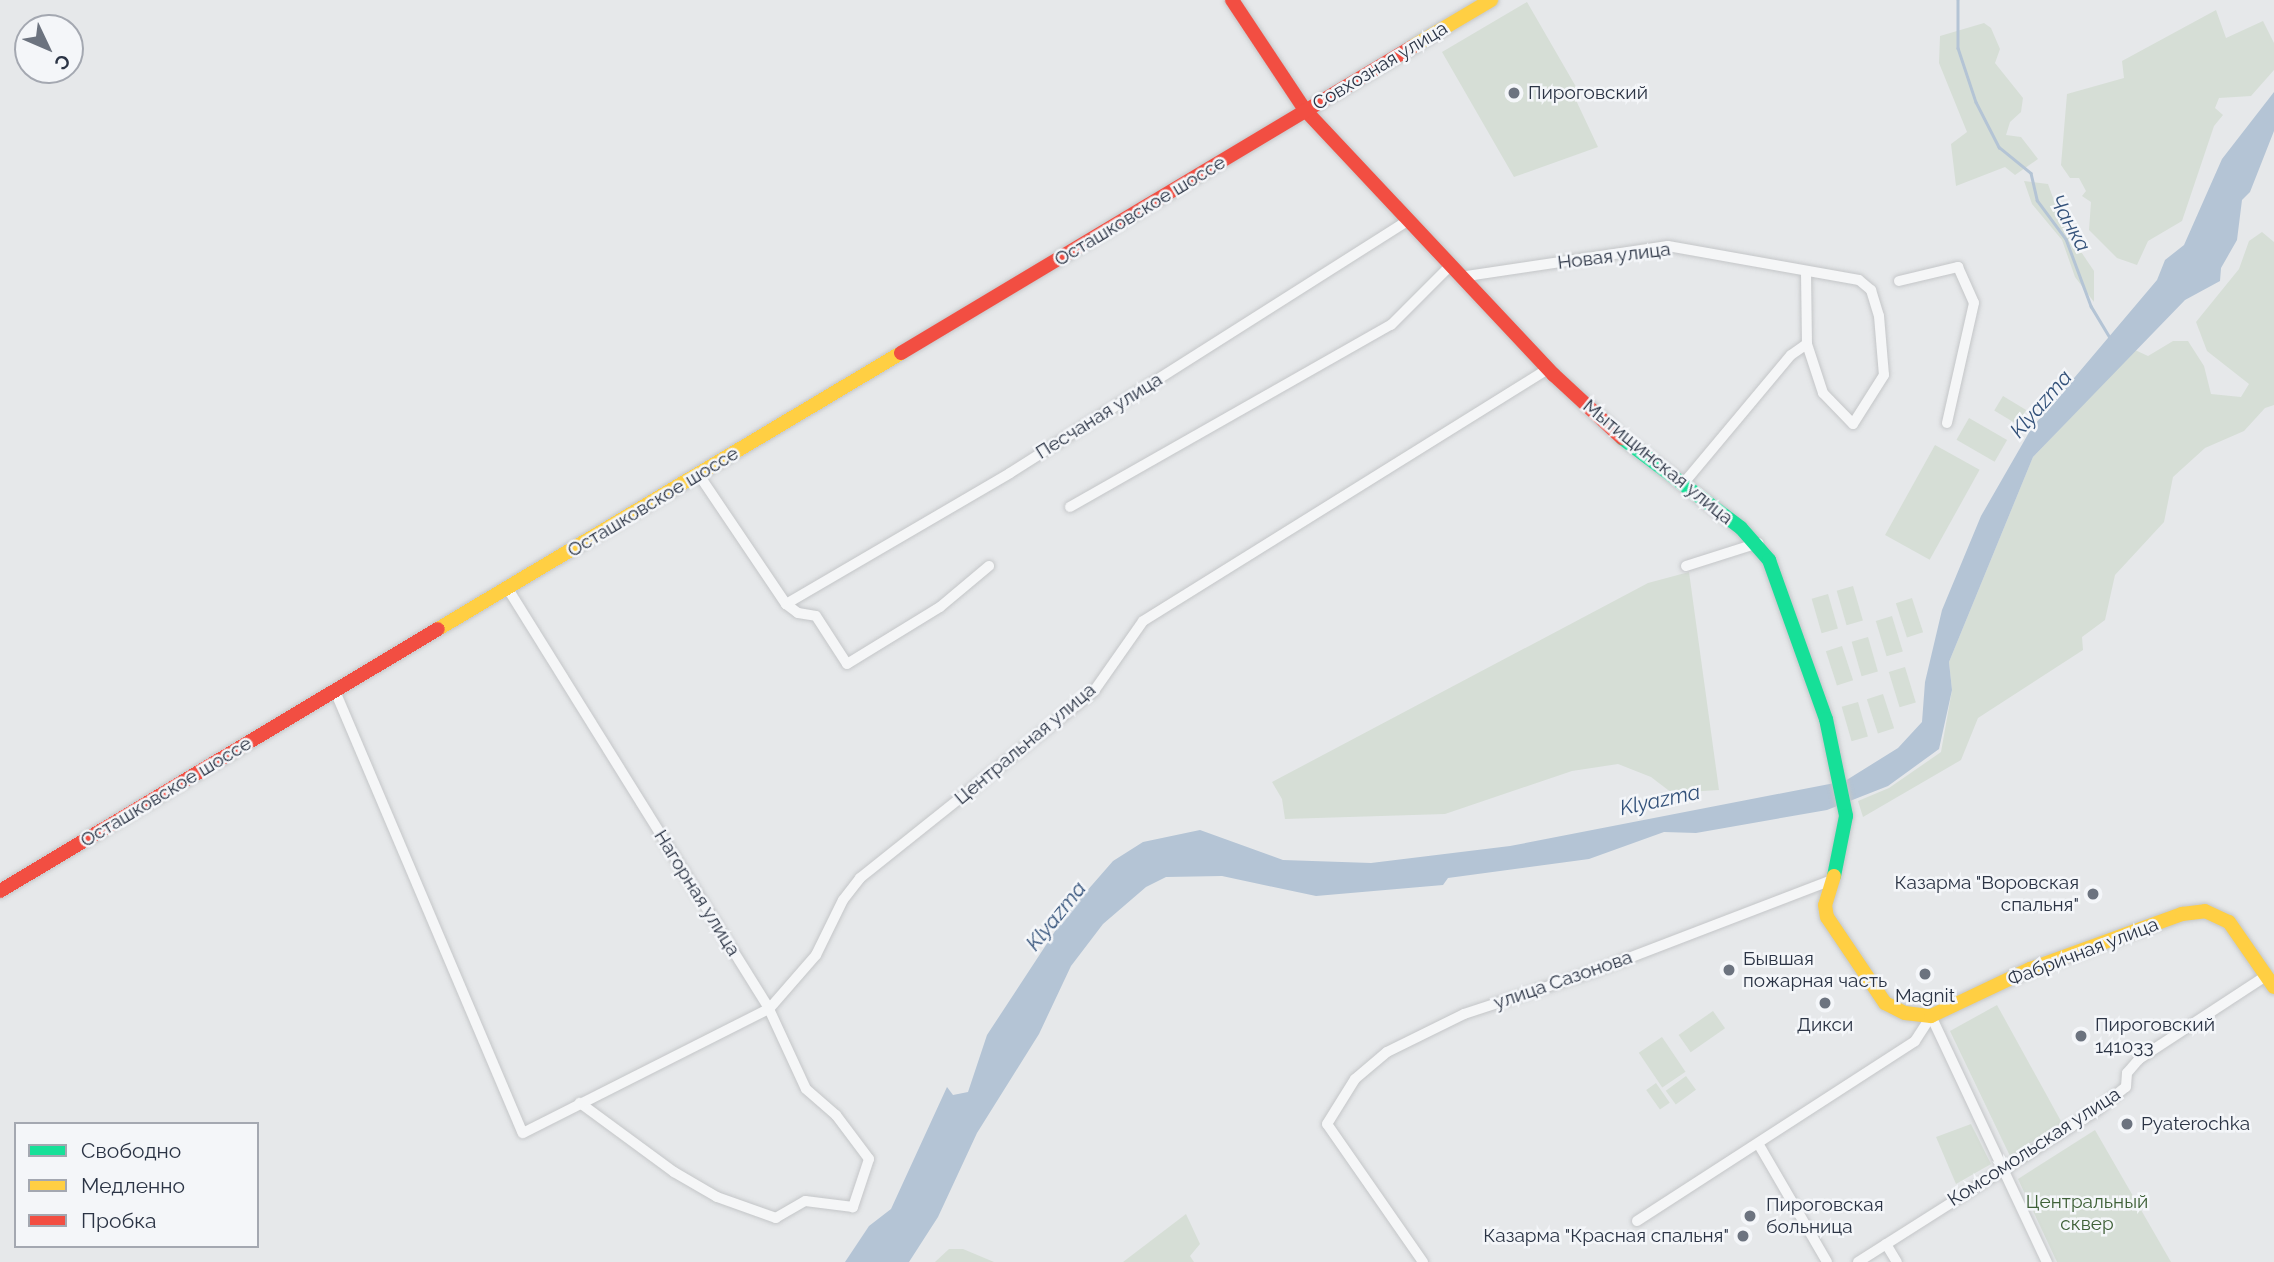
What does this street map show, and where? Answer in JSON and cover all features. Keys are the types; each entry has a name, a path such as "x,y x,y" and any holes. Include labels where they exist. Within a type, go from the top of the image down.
{"main road":[{"name":"Мытищинская улица","path":"1232,0 1305,110 1548,369 1623,439 1758,543 1782,586 1839,772 1846,816 1844,841 1832,880"},
{"name":"Совхозная улица","path":"1305,110 1490,0"},
{"name":"Осташковское шоссе","path":"0,891 1305,110"},
{"path":"1832,880 1825,905 1827,917 1875,993 1905,1013 1931,1016"},
{"name":"Фабричная улица","path":"1931,1016 2030,969 2182,914 2205,911 2228,922 2270,981"}],"street":[{"name":"Песчаная улица","path":"786,604 1010,473 1407,221"},
{"name":"Новая улица","path":"1455,272 1668,246 1795,266 1807,274 1859,280 1871,290 1877,307 1884,375 1853,424 1823,393 1807,344"},
{"path":"1899,281 1958,267 1975,303 1947,423"},
{"path":"1070,507 1391,325 1455,272"},
{"path":"1683,485 1791,355 1807,344 1807,274"},
{"name":"Центральная улица","path":"335,691 523,1132 769,1009 816,955 860,878 1094,691 1143,621 1548,369"},
{"path":"699,475 713,502 786,604 798,613 816,616 847,664 940,607 989,566"},
{"path":"1686,566 1758,543"},
{"name":"Нагорная улица","path":"508,589 769,1009 806,1089 836,1115 869,1159 857,1197 849,1209 805,1200 776,1218 717,1197 685,1178 580,1103"},
{"name":"улица Сазонова","path":"1423,1262 1327,1124 1355,1079 1387,1052 1431,1028 1832,880"},
{"name":"Комсомольская улица","path":"1858,1262 2096,1111 2126,1087 2126,1073 2139,1059 2270,981"},
{"path":"1637,1221 1759,1145 1915,1041 1931,1016"},
{"path":"1931,1016 2001,1170 2047,1262"},
{"path":"1759,1145 1827,1262"},
{"path":"1886,1244 1897,1262"}],"green space":[{"name":"Пироговский","path":"1527,2 1579,92 1574,96 1598,147 1514,177 1442,52"},
{"path":"2216,10 2226,38 2263,21 2274,43 2274,70 2251,96 2219,98 2215,108 2223,115 2214,126 2182,221 2148,241 2137,265 2117,258 2089,230 2091,202 2082,196 2086,191 2079,178 2070,178 2061,165 2067,94 2124,78 2122,61"},
{"path":"1984,23 1991,28 2000,49 1995,63 2023,98 2021,112 2010,122 2006,135 2021,137 2038,159 2015,175 2005,167 1956,186 1951,144 1967,132 1939,63 1940,36"},
{"path":"2024,181 2048,184 2063,225 2094,271 2094,302 2075,277 2062,240 2032,204"},
{"path":"2262,232 2274,242 2274,405 2265,408 2244,431 2205,448 2173,477 2164,522 2115,575 2105,620 2082,637 2083,650 1978,718 1961,760 1863,817 1858,801 1889,788 1941,752 1952,690 1949,662 2033,457 2135,350 2148,356 2173,341 2188,341 2204,366 2211,394 2241,397 2249,384 2207,351 2196,322 2239,269 2249,241"},
{"path":"2003,396 2026,410 2017,424 1994,411"},
{"path":"1969,418 2007,440 1995,462 1956,440"},
{"path":"1935,445 1980,470 1930,560 1885,535"},
{"path":"1689,572 1719,790 1672,793 1651,777 1618,764 1572,771 1445,814 1285,819 1282,799 1272,782 1648,583"},
{"path":"1853,586 1863,621 1847,625 1837,591"},
{"path":"1828,594 1838,629 1822,633 1812,599"},
{"path":"1912,598 1923,632 1907,637 1896,603"},
{"path":"1892,616 1903,651 1887,656 1876,621"},
{"path":"1868,637 1878,672 1862,676 1852,642"},
{"path":"1842,646 1853,680 1837,685 1826,651"},
{"path":"1905,667 1916,702 1900,707 1889,672"},
{"path":"1883,694 1894,728 1878,733 1867,699"},
{"path":"1858,702 1868,737 1852,741 1842,707"},
{"path":"1997,1005 2062,1123 2010,1156 1950,1031"},
{"path":"1713,1011 1725,1028 1691,1052 1679,1035"},
{"path":"1662,1037 1685,1072 1662,1087 1639,1053"},
{"path":"1686,1076 1696,1090 1676,1104 1666,1091"},
{"path":"1656,1083 1670,1103 1660,1110 1646,1090"},
{"path":"1971,1124 1991,1164 1956,1184 1936,1137"},
{"name":"Центральный сквер","path":"2095,1130 2171,1262 2057,1262 2018,1179"},
{"path":"1186,1214 1200,1244 1190,1256 1194,1262 1123,1262"},
{"path":"949,1249 963,1249 994,1262 935,1262"}],"water":[{"path":"2274,92 2274,131 2250,192 2242,200 2237,240 2221,268 2220,281 2185,300 2033,457 1949,662 1952,690 1939,749 1888,786 1827,810 1696,833 1664,832 1589,859 1448,878 1443,885 1316,896 1222,876 1166,877 1146,887 1103,924 1071,966 1039,1034 977,1133 938,1217 909,1262 845,1262 869,1226 891,1209 947,1087 953,1095 968,1092 987,1035 1065,916 1113,861 1143,842 1200,830 1283,860 1371,863 1510,846 1845,781 1898,748 1922,722 1925,682 1942,610 1981,516 2031,429 2157,280 2165,260 2184,245 2222,159"}],"waterway":[{"name":"Чанка","path":"1958,0 1958,48 1976,102 1999,147 2031,173 2037,200 2066,239 2091,306 2110,338"}],"traffic: fast":[{"path":"1622,438 1741,528 1769,560 1826,719 1846,816 1834,876"}],"traffic: slow":[{"path":"1412,47 1491,0"},
{"path":"438,629 901,353"},
{"path":"1834,876 1825,905 1827,917 1885,1003 1905,1013 1931,1016 2030,969 2182,914 2205,911 2229,922 2274,987"}],"traffic: jam":[{"path":"1232,0 1305,110 1554,375 1622,438"},
{"path":"901,353 1412,47"},
{"path":"0,891 438,629"}],"place":[{"name":"Пироговский","path":"1514,93"},
{"name":"Казарма \"Воровская спальня\"","path":"2093,894"},
{"name":"Бывшая пожарная часть","path":"1729,970"},
{"name":"Magnit","path":"1925,974"},
{"name":"Дикси","path":"1825,1003"},
{"name":"Пироговский 141033","path":"2081,1036"},
{"name":"Pyaterochka","path":"2127,1124"},
{"name":"Пироговская больница","path":"1750,1216"},
{"name":"Казарма \"Красная спальня\"","path":"1743,1236"}],"water label":[{"name":"Klyazma","path":"2041,404"},
{"name":"Klyazma","path":"1660,800"},
{"name":"Klyazma","path":"1056,916"}]}
